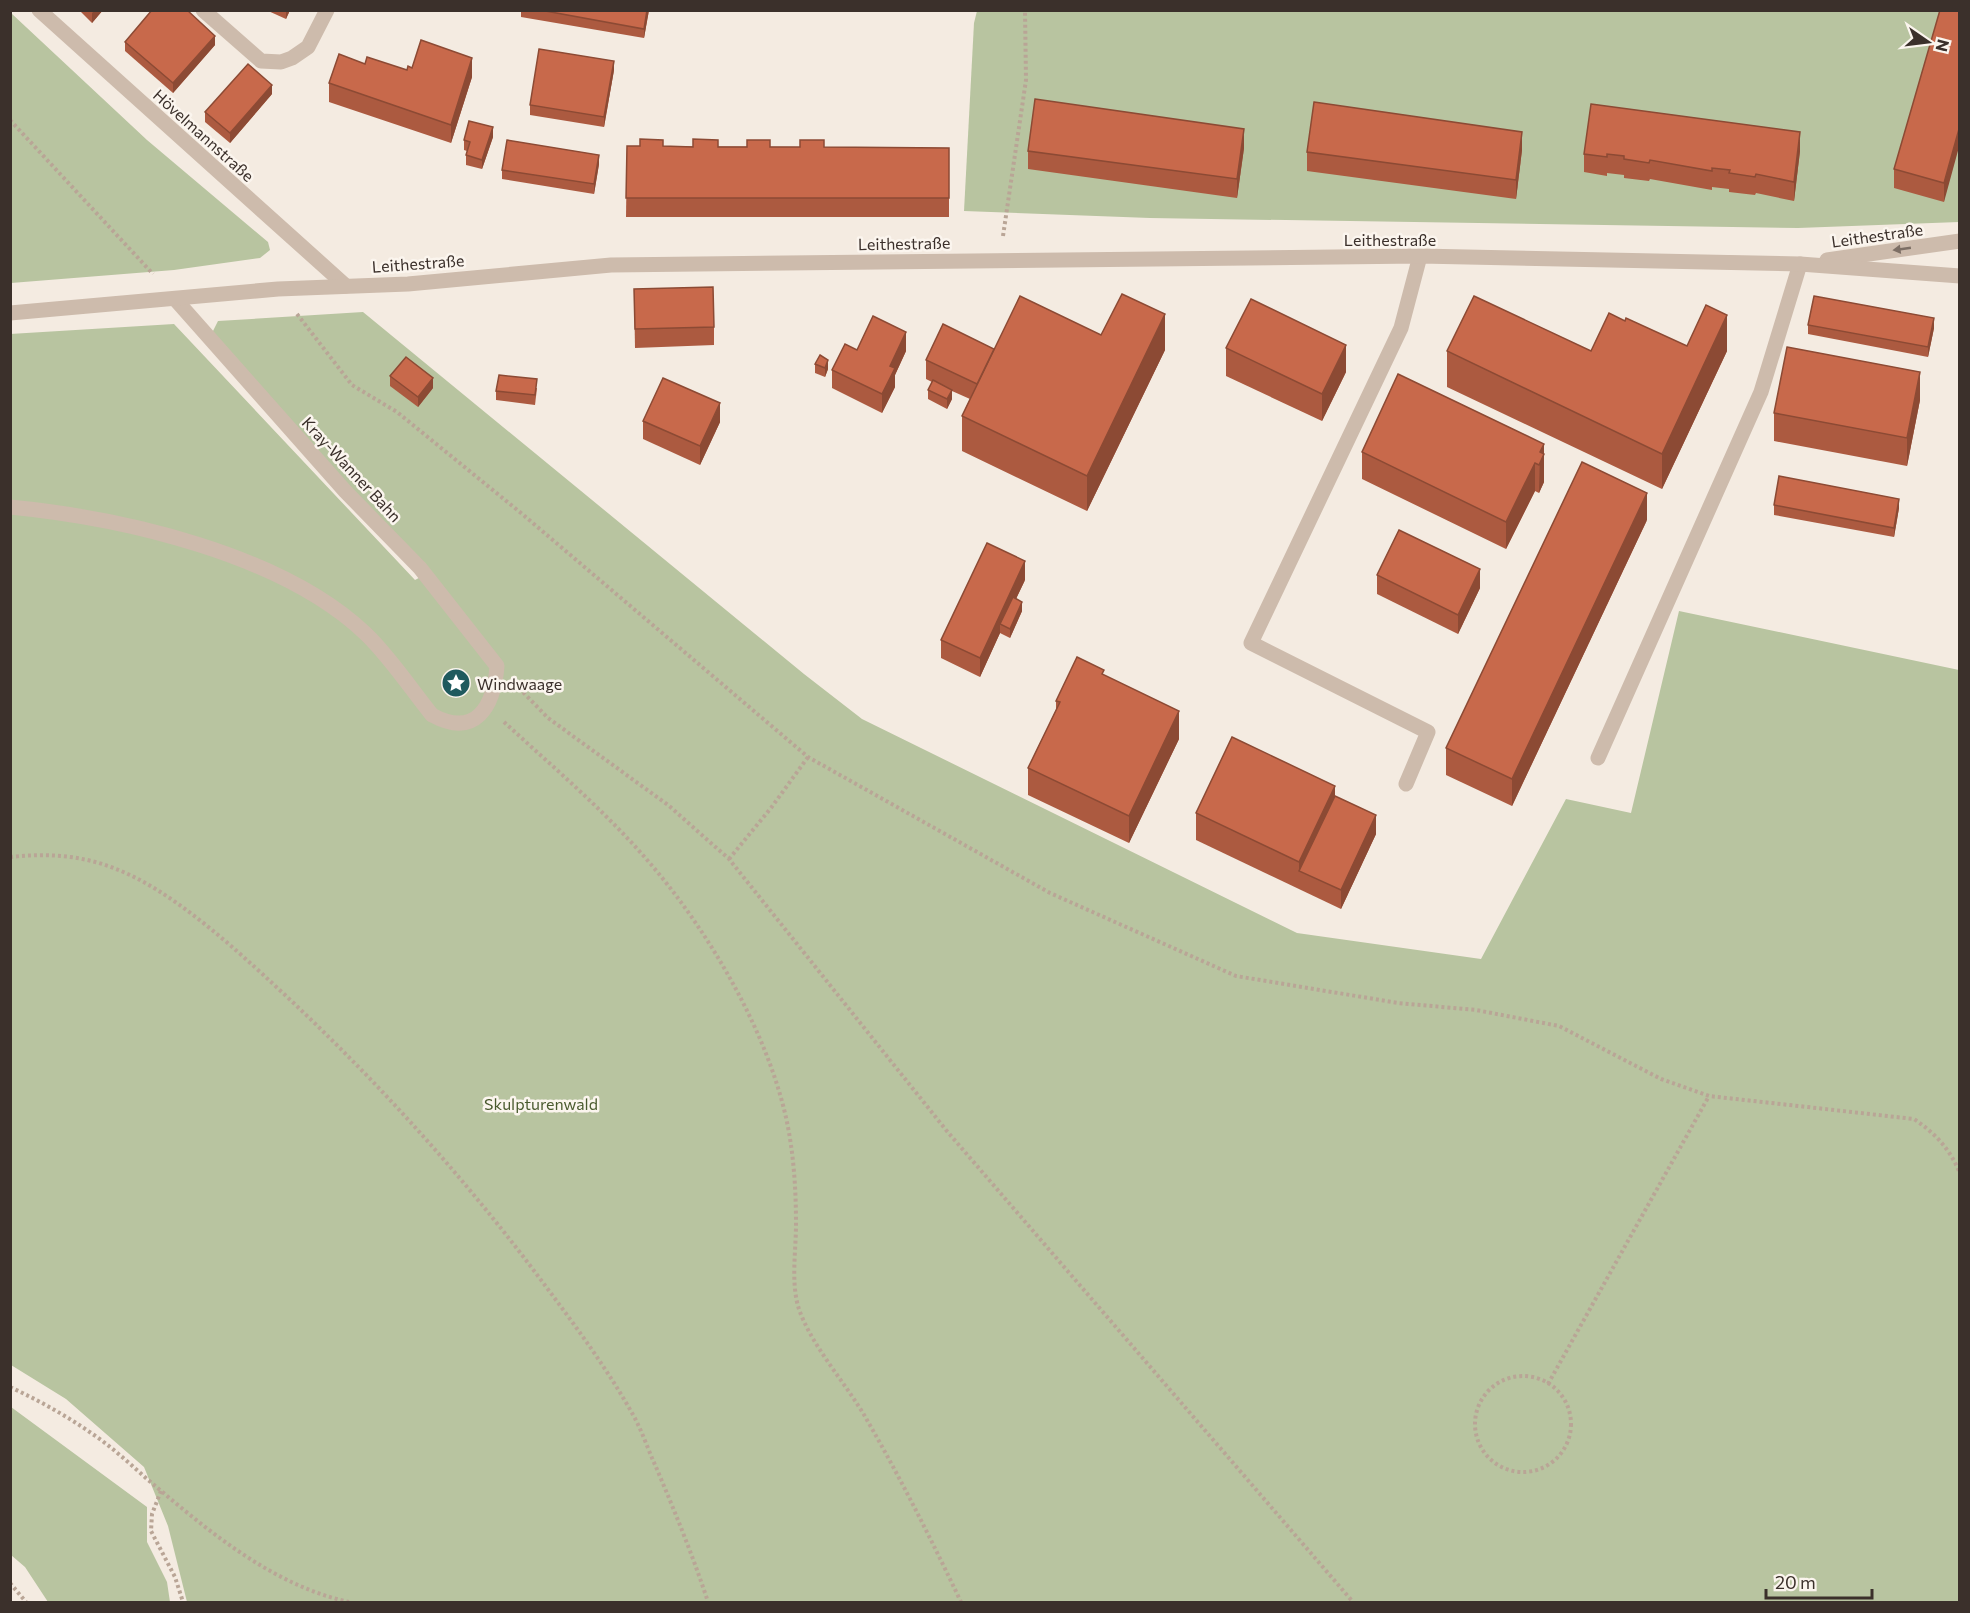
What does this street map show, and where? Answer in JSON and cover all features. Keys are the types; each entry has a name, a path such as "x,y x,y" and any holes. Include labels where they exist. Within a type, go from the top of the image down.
{"street":[{"name":"Hövelmannstraße","path":"39,10 346,286"},
{"path":"202,10 261,61 281,62 292,58 308,46 327,10"},
{"name":"Leithestraße","path":"1800,264 1959,241"},
{"name":"Leithestraße","path":"10,313 278,289 408,284 611,265 1420,256 1800,264 1959,276"},
{"path":"1406,784 1428,732 1251,643 1401,328 1420,256"},
{"path":"1598,758 1761,392 1800,264"},
{"name":"Kray-Wanner Bahn","path":"175,299 345,491 420,568 497,666"},
{"path":"10,507 110,522 205,547 252,563 298,584 366,634 432,715 445,722 461,723 475,718 488,707 494,694 497,666"}],"path":[{"path":"1000,260 1026,80 1025,10"},
{"path":"10,120 175,299"},
{"path":"278,289 352,385 397,412 808,757 1050,893 1236,976 1398,1003 1476,1010 1559,1026 1661,1079 1709,1096 1914,1119 1932,1131 1944,1145 1959,1174"},
{"path":"497,666 548,718 668,805 729,858 946,1130 1353,1602"},
{"path":"488,707 575,786 649,861 693,921 740,999 763,1050 787,1124 796,1180 795,1258 799,1307 806,1325 867,1419 961,1602"},
{"path":"729,858 771,808 808,757"},
{"path":"10,857 46,854 81,859 117,869 186,911 246,960 315,1023 410,1120 507,1235 573,1322 633,1415 689,1545 708,1602"},
{"path":"1548,1384 1709,1096"},
{"path":"1519,1377 1534,1378 1548,1384 1560,1394 1569,1415 1569,1438 1561,1453 1550,1464 1535,1471 1518,1473 1502,1468 1489,1459 1479,1445 1475,1422 1481,1400 1491,1388 1504,1380 1519,1377"},
{"path":"10,1387 49,1405 96,1436 231,1546 274,1573 306,1588 349,1602"},
{"path":"161,1491 152,1514 151,1531 175,1577 183,1602"},
{"path":"10,1583 26,1602"}],"green space":[{"path":"977,11 1959,11 1959,222 1798,228 1150,218 964,211 974,23"},
{"path":"11,13 147,140 268,242 270,250 260,258 174,270 11,283"},
{"name":"Skulpturenwald","path":"363,312 862,719 1297,933 1481,959 1566,799 1631,813 1679,611 1959,670 1959,1602 187,1602 168,1526 144,1467 66,1399 11,1365 10,334 174,324 415,580 430,572 210,337 218,321"},
{"path":"11,1407 147,1507 147,1542 167,1582 170,1602 48,1602 25,1567 11,1555"}],"building":[{"path":"152,10 187,10 215,36 173,83 125,42"},
{"path":"540,10 647,10 644,29"},
{"path":"1940,10 1959,10 1959,129 1944,183 1894,169"},
{"path":"421,40 472,58 451,125 329,83 339,54 365,64 367,57 407,70 408,66 412,68"},
{"path":"539,49 614,61 604,117 530,105"},
{"path":"248,64 272,85 230,133 205,112"},
{"path":"1035,99 1244,129 1237,179 1028,151"},
{"path":"1314,102 1522,132 1516,180 1307,152"},
{"path":"1591,104 1800,132 1794,182 1756,174 1755,177 1729,173 1730,170 1712,168 1712,171 1650,160 1649,163 1624,159 1624,156 1607,154 1607,157 1584,154"},
{"path":"469,121 493,127 482,160 466,155 470,142 464,140"},
{"path":"640,139 663,140 663,146 693,147 693,139 718,140 718,147 747,147 747,140 770,140 770,147 800,147 800,140 824,140 824,147 949,148 949,198 626,198 627,146 640,146"},
{"path":"507,140 599,155 594,184 502,170"},
{"path":"713,287 714,327 635,329 634,289"},
{"path":"1122,294 1165,314 1087,476 962,416 1020,296 1101,335"},
{"path":"1474,296 1591,351 1609,313 1625,321 1626,318 1687,346 1706,305 1727,315 1662,454 1447,351"},
{"path":"1814,296 1934,318 1928,347 1808,325"},
{"path":"1251,299 1346,345 1322,394 1226,348"},
{"path":"873,316 906,332 890,366 895,368 882,394 832,370 845,344 857,350"},
{"path":"943,324 994,349 977,384 926,360"},
{"path":"1787,347 1920,372 1907,438 1774,413"},
{"path":"820,355 828,360 825,368 815,364"},
{"path":"406,357 433,378 418,397 390,376"},
{"path":"1398,374 1544,444 1540,452 1544,454 1539,465 1535,463 1506,522 1362,452"},
{"path":"499,375 537,379 535,395 496,391"},
{"path":"663,378 720,403 700,446 643,421"},
{"path":"933,380 952,390 947,399 928,390"},
{"path":"1582,462 1647,493 1512,779 1446,748"},
{"path":"1779,476 1899,499 1894,528 1774,505"},
{"path":"1399,530 1480,569 1458,615 1377,575"},
{"path":"987,543 1025,561 980,658 941,640"},
{"path":"1013,597 1022,602 1010,629 1000,624"},
{"path":"1077,657 1104,670 1102,674 1179,711 1129,816 1028,768 1060,702 1056,701"},
{"path":"1232,737 1335,786 1299,862 1196,813"},
{"path":"1335,796 1376,815 1341,890 1299,871"}],"place":[{"name":"Windwaage","path":"456,683"}]}
